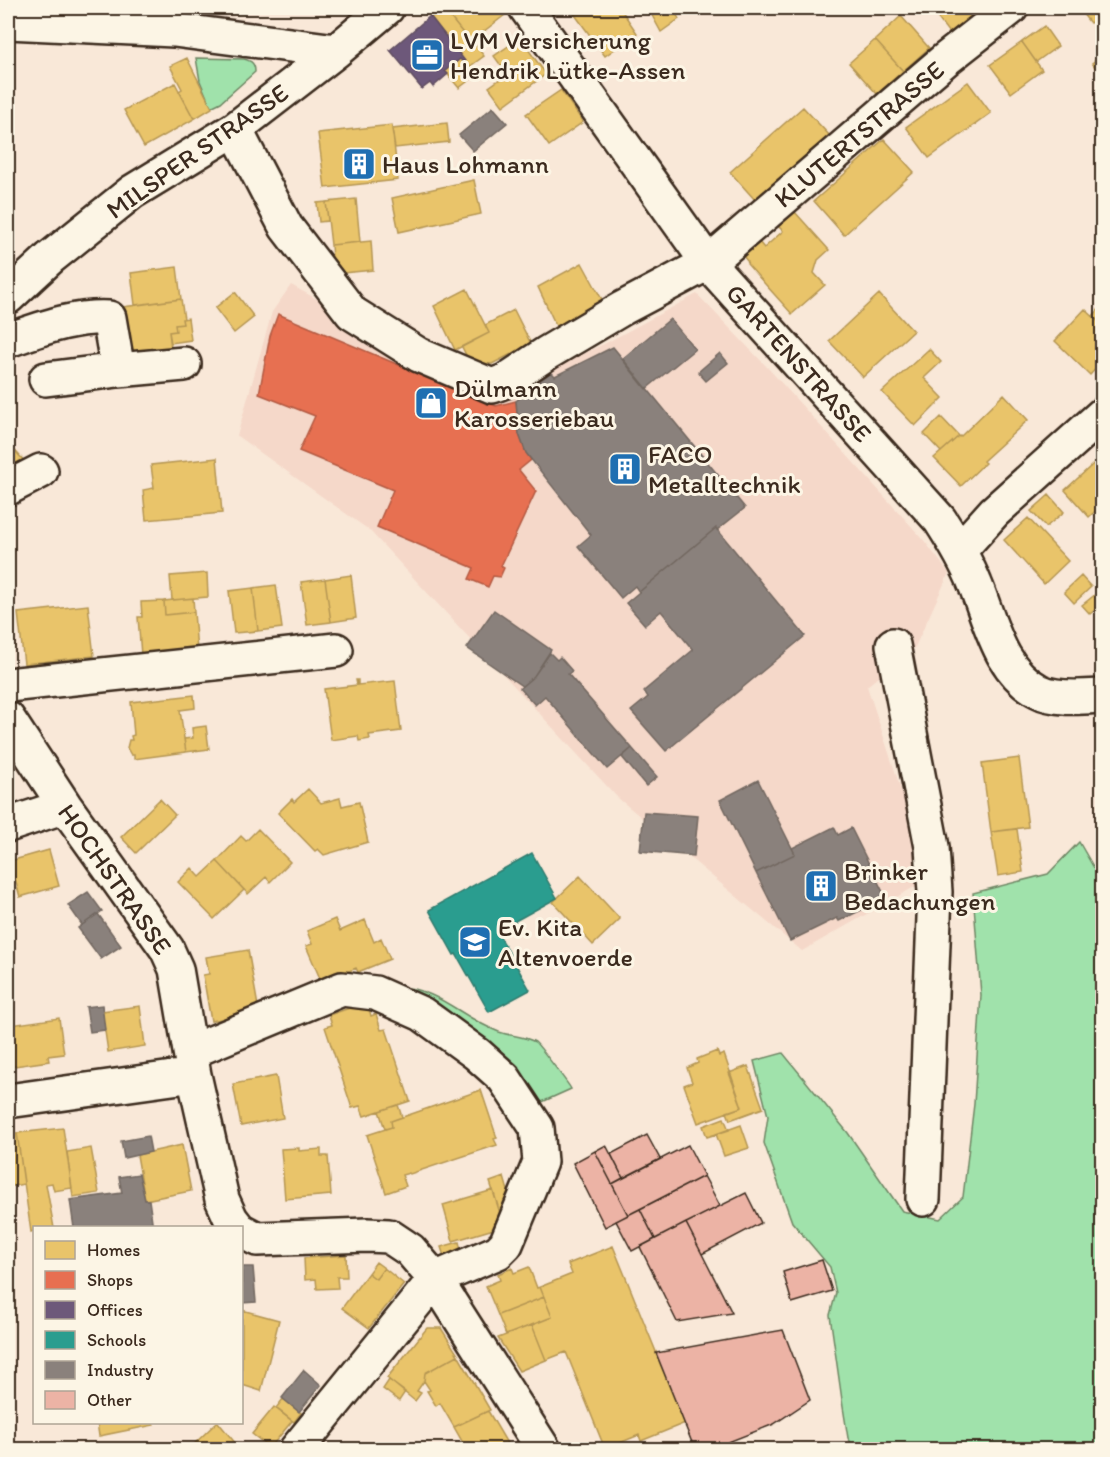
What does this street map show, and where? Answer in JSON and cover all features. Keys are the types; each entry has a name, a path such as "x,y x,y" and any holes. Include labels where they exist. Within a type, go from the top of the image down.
{"street":[{"name":"MILSPER STRASSE","path":"8,297 50,258 132,192 235,129 336,51 387,8"},
{"name":"GARTENSTRASSE","path":"526,8 708,263 940,520 959,551 1002,651 1020,678 1041,693 1089,697"},
{"name":"KLUTERTSTRASSE","path":"235,129 286,227 352,313 419,355 492,386 504,381 623,308 708,263 946,59 1011,8"},
{"path":"8,22 164,29 336,51"},
{"path":"8,340 70,320 93,317 109,318 118,370"},
{"path":"46,379 184,364"},
{"path":"959,551 994,512 1102,415"},
{"path":"8,488 41,471"},
{"path":"893,645 932,847 935,892 923,1199"},
{"path":"8,685 336,650"},
{"name":"HOCHSTRASSE","path":"8,719 65,806 167,949 176,969 192,1064 222,1199 231,1219 237,1226"},
{"path":"8,825 65,806"},
{"path":"8,1101 192,1064 342,989 375,993 422,1014 477,1054 504,1078 537,1128 540,1162 506,1244 498,1252 435,1279 296,1449"},
{"path":"243,1232 257,1239 389,1236 410,1250 435,1279 543,1449"}],"shaded area":[{"path":"291,285 494,396 606,343 697,294 767,367 922,538 949,573 915,647 867,686 930,878 802,951 618,798 369,530 237,436 272,312"}],"green space":[{"path":"196,58 244,59 252,63 255,72 221,102 211,107 200,81"},
{"path":"1079,842 1102,882 1102,1449 855,1449 848,1438 830,1315 836,1293 830,1267 792,1222 764,1143 768,1116 754,1061 783,1053 848,1133 902,1211 940,1219 963,1197 974,1104 981,995 973,893 1048,874"},
{"path":"394,986 424,992 485,1026 535,1042 571,1089 533,1106"}],"building: Homes":[{"path":"440,8 448,11 446,12 470,42 458,52 430,16"},
{"path":"452,8 499,8 505,15 470,42 446,12"},
{"path":"570,8 620,8 637,33 605,56"},
{"path":"648,8 673,8 679,19 661,32"},
{"path":"930,8 972,8 976,12 949,33"},
{"path":"1078,8 1102,8 1102,29 1095,20 1090,23"},
{"path":"901,16 929,48 903,71 875,40"},
{"path":"1044,26 1058,46 1036,62 1022,42"},
{"path":"520,38 546,74 503,106 489,87 507,74 494,56"},
{"path":"875,40 903,71 877,94 849,63"},
{"path":"472,41 484,56 469,67 458,52"},
{"path":"1022,42 1042,70 1011,93 990,65"},
{"path":"1102,55 1102,77 1092,63"},
{"path":"187,58 212,108 194,119 179,91 182,89 170,66"},
{"path":"460,59 465,61 476,75 459,88 445,71"},
{"path":"968,82 991,113 929,158 906,127"},
{"path":"175,83 194,119 144,147 124,110"},
{"path":"561,90 583,122 549,146 526,114"},
{"path":"803,107 830,136 756,201 730,172"},
{"path":"447,123 449,142 395,148 392,129"},
{"name":"Haus Lohmann","path":"392,125 398,180 325,188 318,133"},
{"path":"884,139 914,172 844,235 814,201"},
{"path":"474,180 481,214 399,232 392,198"},
{"path":"356,199 360,242 331,245 326,202"},
{"path":"326,202 328,221 319,222 317,203"},
{"path":"794,211 829,250 818,260 814,273 825,285 792,314 747,264 743,256 759,242 764,248 783,231 777,225"},
{"path":"371,241 373,270 333,274 331,245"},
{"path":"582,263 605,305 558,330 538,287"},
{"path":"177,267 181,299 135,305 131,273"},
{"path":"467,289 489,333 455,350 434,306"},
{"path":"235,292 254,317 234,333 215,308"},
{"path":"879,294 913,331 863,377 829,341"},
{"path":"181,299 183,324 175,325 176,331 169,332 172,356 130,362 123,307"},
{"path":"1102,306 1102,325 1093,316"},
{"path":"1085,309 1102,325 1102,362 1090,375 1055,341"},
{"path":"514,310 531,344 492,364 481,363 467,357 462,347 489,333 485,325"},
{"path":"188,318 191,340 171,343 169,332 176,331 175,325 183,324 182,319"},
{"path":"929,349 941,362 924,378 943,398 915,426 882,392"},
{"path":"1004,394 1028,420 983,461 985,463 961,486 934,458 960,437"},
{"path":"941,417 959,436 941,452 924,434"},
{"path":"8,443 26,463 8,476"},
{"path":"1102,456 1102,505 1089,517 1065,490"},
{"path":"217,458 222,513 146,520 143,490 154,488 151,465"},
{"path":"1049,495 1064,512 1046,527 1031,511"},
{"path":"1028,518 1068,561 1044,584 1004,540"},
{"path":"207,573 208,597 172,600 170,576"},
{"path":"351,575 356,618 331,622 325,579"},
{"path":"1081,576 1091,587 1074,603 1064,592"},
{"path":"325,579 331,622 307,625 301,582"},
{"path":"276,585 282,628 258,631 253,588"},
{"path":"253,588 258,631 234,633 229,591"},
{"path":"1101,590 1102,604 1090,614 1082,605"},
{"path":"193,598 194,612 165,615 164,601"},
{"path":"164,601 165,615 194,612 197,651 141,655 138,617 142,617 141,602"},
{"path":"88,605 94,656 24,664 18,613"},
{"path":"356,680 358,680 358,685 395,681 401,731 369,735 370,739 359,741 358,736 331,740 324,689 357,685"},
{"path":"194,695 195,708 180,710 186,752 134,759 134,755 131,755 127,748 129,740 132,740 131,736 134,735 131,702"},
{"path":"206,726 209,749 186,752 184,739 193,738 192,728"},
{"path":"1019,758 1028,827 991,832 982,763"},
{"path":"308,789 321,803 340,798 342,806 359,802 368,842 324,855 318,849 315,851 278,813 292,799 294,802"},
{"path":"160,799 175,815 136,853 121,837"},
{"path":"258,829 290,862 270,882 266,877 248,894 217,861 241,836 246,841"},
{"path":"1017,829 1023,872 998,876 991,832"},
{"path":"49,850 59,886 20,897 10,861"},
{"path":"217,861 244,890 214,919 178,882 192,868 200,877"},
{"path":"580,876 620,919 593,945 553,902"},
{"path":"335,919 340,931 365,920 374,942 381,938 390,959 358,972 356,968 322,983 306,946 312,944 307,931"},
{"path":"248,950 259,1012 211,1021 203,975 209,974 206,957"},
{"path":"367,1002 371,1016 376,1014 381,1030 386,1029 410,1101 364,1116 360,1106 352,1108 325,1027 332,1025 329,1015"},
{"path":"140,1006 145,1046 108,1052 102,1011"},
{"path":"8,1018 10,1018 11,1025 59,1018 64,1054 48,1056 49,1061 8,1067"},
{"path":"717,1051 719,1056 724,1054 742,1107 698,1123 684,1085 692,1082 687,1068 698,1063 697,1059"},
{"path":"748,1066 763,1108 730,1120 727,1112 742,1107 729,1073"},
{"path":"276,1076 283,1118 241,1126 233,1084"},
{"path":"481,1090 497,1138 494,1139 497,1145 402,1175 406,1186 386,1193 367,1135 392,1127 391,1121"},
{"path":"398,1105 402,1117 391,1121 392,1127 385,1129 379,1111"},
{"path":"724,1118 729,1130 707,1137 703,1126"},
{"path":"741,1125 749,1148 724,1156 716,1134"},
{"path":"63,1128 72,1188 54,1191 52,1183 46,1184 54,1226 33,1226 31,1232 17,1133"},
{"path":"17,1133 24,1184 8,1187 8,1135"},
{"path":"182,1145 191,1191 145,1200 137,1155"},
{"path":"91,1148 99,1193 73,1197 67,1152"},
{"path":"299,1148 299,1151 321,1149 321,1156 328,1156 331,1195 285,1199 281,1149"},
{"path":"504,1177 514,1212 501,1216 490,1182"},
{"path":"493,1190 504,1226 453,1241 443,1205"},
{"path":"459,1242 461,1250 444,1256 441,1247"},
{"path":"613,1246 685,1423 641,1441 639,1435 605,1449 566,1352 546,1360 532,1325 552,1317 540,1287 572,1274 568,1264"},
{"path":"346,1255 347,1277 337,1277 338,1288 317,1289 316,1279 305,1280 304,1258"},
{"path":"376,1262 384,1268 376,1279 368,1273"},
{"path":"529,1267 537,1288 540,1287 544,1297 498,1315 486,1286 500,1280 498,1274 512,1268 514,1273"},
{"path":"384,1268 404,1284 369,1328 342,1308 368,1273 376,1279"},
{"path":"544,1297 552,1317 506,1335 498,1315"},
{"path":"243,1310 279,1320 261,1391 243,1385"},
{"path":"532,1325 546,1360 519,1371 498,1338"},
{"path":"427,1328 441,1328 458,1355 425,1373 424,1381 417,1391 421,1393 415,1401 387,1378"},
{"path":"458,1355 490,1410 454,1427 440,1403 436,1406 424,1381 425,1373"},
{"path":"389,1380 405,1392 399,1401 383,1389"},
{"path":"283,1399 301,1413 294,1422 276,1408"},
{"path":"274,1407 292,1421 270,1448 252,1434"},
{"path":"488,1411 511,1450 467,1450 454,1427"},
{"path":"97,1424 154,1425 99,1436"},
{"path":"215,1424 220,1424 241,1450 188,1450"}],"building: Shops":[{"path":"278,314 496,406 516,401 519,434 531,460 519,470 536,491 501,566 504,568 500,577 493,576 488,587 469,579 474,568 377,527 393,490 299,451 315,416 259,394 270,336"}],"building: Offices":[{"name":"LVM Versicherung Hendrik Lütke-Assen","path":"430,16 465,61 460,59 445,71 448,74 433,87 430,83 422,89 390,50"}],"building: Schools":[{"name":"Ev. Kita Altenvoerde","path":"532,853 557,898 497,931 530,990 489,1012 429,910"}],"building: Industry":[{"path":"493,107 507,123 473,151 459,135"},
{"path":"670,319 695,349 646,389 622,359"},
{"name":"FACO Metalltechnik","path":"613,347 745,508 717,530 716,528 639,592 635,586 621,598 578,546 591,535 526,453 519,434 516,401 551,372 555,376"},
{"path":"720,353 728,363 706,381 698,372"},
{"path":"716,528 805,636 666,751 631,711 648,697 644,691 693,650 661,611 645,625 626,603"},
{"path":"494,610 551,650 534,676 522,686 467,648"},
{"path":"550,653 557,660 560,657 572,671 568,674 632,748 607,769 545,696 535,705 520,688 534,676"},
{"path":"632,748 657,777 646,786 622,757"},
{"path":"758,780 795,854 756,873 720,800"},
{"path":"644,812 698,816 694,856 640,851"},
{"name":"Brinker Bedachungen","path":"834,827 838,835 851,828 886,898 790,941 756,873 795,854 792,848"},
{"path":"88,892 102,911 82,925 68,905"},
{"path":"98,914 121,946 101,959 78,928"},
{"path":"102,1005 105,1030 90,1032 86,1007"},
{"path":"148,1136 151,1152 124,1158 121,1141"},
{"path":"139,1174 145,1200 149,1200 153,1226 74,1226 70,1200 122,1193 119,1177"},
{"path":"243,1267 253,1267 256,1302 243,1303"},
{"path":"304,1370 321,1385 299,1412 282,1398"}],"building: Other":[{"path":"647,1135 660,1159 623,1178 611,1154"},
{"path":"606,1145 623,1178 612,1184 595,1151"},
{"path":"688,1145 704,1176 628,1215 612,1184"},
{"path":"595,1151 628,1215 605,1227 573,1163"},
{"path":"704,1176 720,1206 655,1239 640,1209"},
{"path":"746,1193 761,1223 702,1254 686,1223"},
{"path":"640,1209 655,1239 632,1251 616,1221"},
{"path":"686,1223 732,1313 677,1322 640,1247"},
{"path":"822,1260 832,1291 792,1303 783,1272"},
{"path":"783,1330 810,1400 774,1424 708,1450 695,1450 656,1353"}],"place":[{"name":"LVM Versicherung Hendrik Lütke-Assen","path":"427,55"},
{"name":"Haus Lohmann","path":"359,164"},
{"name":"Dülmann Karosseriebau","path":"431,403"},
{"name":"FACO Metalltechnik","path":"625,469"},
{"name":"Brinker Bedachungen","path":"821,886"},
{"name":"Ev. Kita Altenvoerde","path":"475,942"}]}
